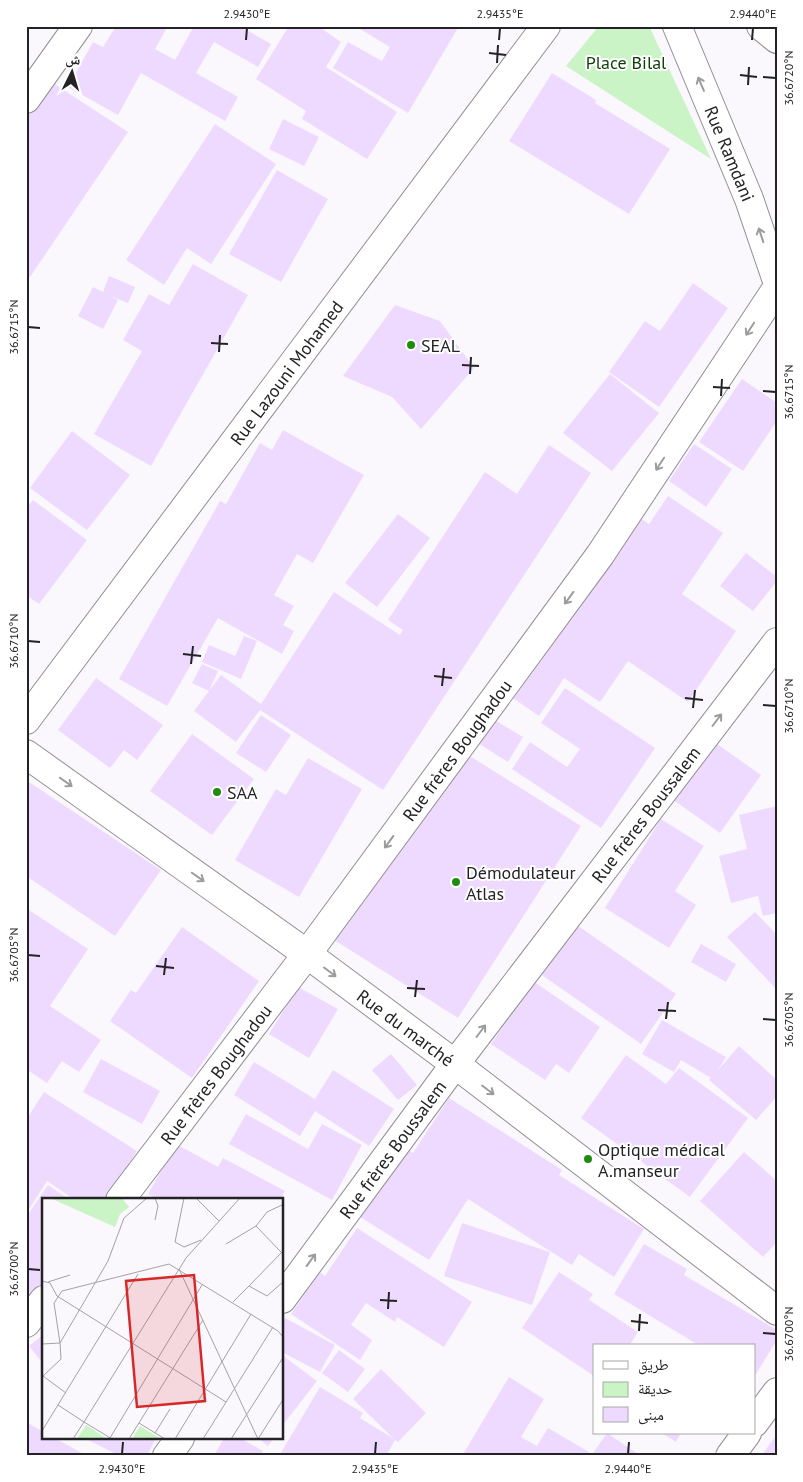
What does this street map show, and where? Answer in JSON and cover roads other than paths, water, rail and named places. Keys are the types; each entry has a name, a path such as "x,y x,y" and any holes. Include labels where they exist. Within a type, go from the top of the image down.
{"street":[{"path":"26,99 78,26"},
{"name":"Rue Lazouni Mohamed","path":"26,720 546,26"},
{"name":"Rue Ramdani","path":"677,26 750,199 777,281"},
{"path":"761,26 777,39"},
{"name":"Rue frères Boughadou","path":"122,1198 307,954 600,555 777,288"},
{"name":"Rue frères Boussalem","path":"284,1296 455,1064 777,642"},
{"name":"Rue du marché","path":"26,754 307,954 455,1064 777,1311"},
{"path":"26,1323 42,1303"},
{"path":"756,1420 777,1392"},
{"path":"730,1456 746,1434"},
{"path":"167,1456 179,1440"}],"place":[{"name":"SEAL","path":"411,345"},
{"name":"SAA","path":"217,792"},
{"name":"Démodulateur Atlas","path":"456,882"},
{"name":"Optique médical A.manseur","path":"588,1159"}],"park label":[{"name":"Place Bilal","path":"626,62"}]}
